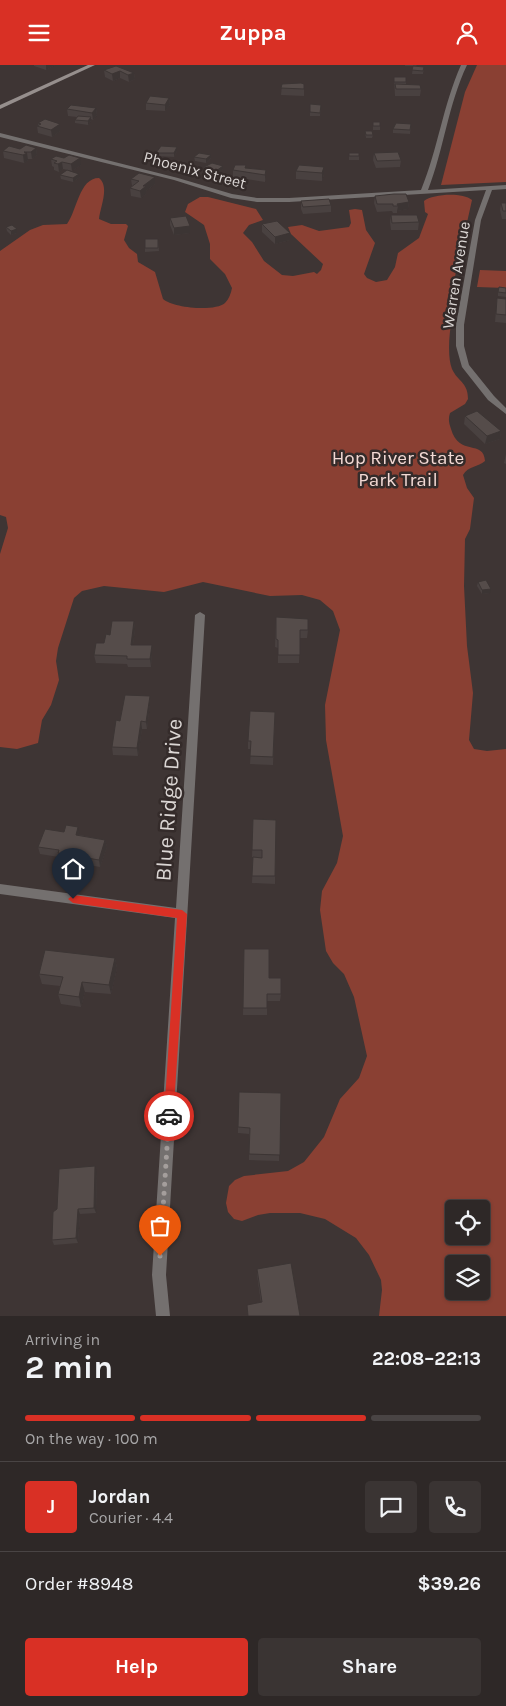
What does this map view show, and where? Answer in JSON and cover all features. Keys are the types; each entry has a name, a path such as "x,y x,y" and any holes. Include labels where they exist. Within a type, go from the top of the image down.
{"street":[{"path":"0,107 92,65"},
{"path":"424,191 439,151 451,94 464,65"},
{"name":"Phoenix Street","path":"0,135 176,179 231,196 257,200 289,200 506,187"},
{"name":"Warren Avenue","path":"490,188 478,220 460,325 460,346 465,365 491,398 506,412"},
{"name":"Blue Ridge Drive","path":"163,1316 159,1275 200,615"},
{"path":"0,889 182,914"}],"green space":[{"path":"477,65 506,65 506,182 441,185 465,92"},
{"name":"Hop River State Park Trail","path":"99,178 102,182 104,197 99,219 111,224 126,224 128,226 124,240 129,248 137,254 138,262 155,272 163,299 176,305 194,308 220,306 228,300 232,288 225,274 210,259 210,244 204,225 185,212 188,204 200,197 208,197 256,209 263,220 249,225 243,233 252,242 264,261 282,275 293,276 314,272 317,274 323,264 291,234 288,227 302,225 319,231 349,227 351,223 349,210 362,210 366,230 375,243 364,274 367,278 376,282 387,280 395,267 398,253 419,238 428,214 425,212 424,201 448,195 467,197 472,200 454,281 458,286 458,292 449,342 452,369 465,385 468,399 465,404 450,413 449,419 455,438 465,446 476,449 484,454 485,461 468,470 463,475 467,488 474,498 470,529 465,539 464,586 467,646 473,693 469,740 474,749 487,751 506,749 506,1316 379,1316 382,1290 381,1280 369,1255 356,1238 325,1219 300,1213 270,1213 242,1221 234,1219 228,1212 226,1203 229,1186 235,1180 244,1176 288,1171 304,1162 324,1137 340,1099 359,1078 367,1056 354,997 344,974 333,963 326,951 320,910 322,891 337,863 343,836 326,740 325,705 340,630 333,611 320,600 302,595 270,596 203,582 164,592 104,586 82,591 74,598 58,648 56,661 59,680 51,705 42,720 38,743 17,749 0,747 0,554 8,528 6,517 0,515 0,251 30,230 43,225 67,224 87,183 92,179"},
{"path":"480,270 506,271 506,288 477,287"}],"building":[{"path":"116,66 134,73 128,75 120,71 112,74 104,70"},
{"path":"413,66 424,67 423,71 412,70"},
{"path":"394,77 406,77 406,82 394,82"},
{"path":"282,84 304,84 304,89 281,88"},
{"path":"395,84 420,85 421,89 396,89"},
{"path":"150,96 169,98 165,105 146,103"},
{"path":"310,104 321,105 320,113 310,112"},
{"path":"71,105 96,108 92,113 67,109"},
{"path":"78,116 91,117 88,121 75,120"},
{"path":"45,119 60,124 51,130 37,126 41,124 38,123"},
{"path":"373,122 380,122 380,126 373,126"},
{"path":"396,123 411,124 410,130 393,129"},
{"path":"365,131 372,131 373,135 366,135"},
{"path":"26,145 36,148 31,152 24,152 27,153 23,155 3,151 9,146 20,149"},
{"path":"161,146 177,147 174,153 156,153"},
{"path":"398,152 401,160 377,161 374,153"},
{"path":"199,153 211,155 206,159 194,157"},
{"path":"349,153 359,153 359,156 349,156"},
{"path":"69,155 80,158 71,164 54,163 57,161 51,159 56,156 64,158"},
{"path":"212,163 223,166 216,171 204,167"},
{"path":"235,165 246,165 245,168 266,170 265,175 233,170"},
{"path":"299,165 324,167 322,173 296,171"},
{"path":"67,170 79,174 73,178 60,175"},
{"path":"139,173 155,177 143,186 146,186 140,191 130,188 139,181 131,179"},
{"path":"406,194 409,202 397,204 398,206 393,206 393,204 377,204 375,196"},
{"path":"329,199 331,205 303,207 301,201"},
{"path":"501,203 506,203 506,211 503,211"},
{"path":"391,215 417,215 419,222 392,223"},
{"path":"186,216 190,226 174,228 170,218"},
{"path":"277,221 290,233 275,237 262,224"},
{"path":"12,225 17,229 11,231 6,227"},
{"path":"145,239 158,239 158,248 145,248"},
{"path":"499,287 506,288 506,293 498,292"},
{"path":"497,298 506,299 506,315 496,314"},
{"path":"477,411 501,431 487,436 465,416"},
{"path":"486,580 491,589 482,590 478,582"},
{"path":"276,617 308,619 308,630 300,630 300,655 278,655"},
{"path":"112,621 134,621 131,645 152,645 150,659 127,659 127,656 94,655 96,643 104,643 106,634 110,635"},
{"path":"125,695 150,696 146,722 141,721 137,748 112,747 116,720 120,721"},
{"path":"250,711 275,712 273,757 250,756 251,741 248,741"},
{"path":"253,819 276,820 275,876 252,876 253,857 262,858 262,850 252,850"},
{"path":"66,825 78,827 76,835 105,840 99,860 58,853 59,850 38,847 45,829 64,832"},
{"path":"244,949 269,949 269,978 281,978 281,994 267,994 267,1008 243,1008"},
{"path":"45,950 115,958 109,985 82,982 79,997 58,994 63,977 39,974"},
{"path":"239,1092 281,1093 280,1155 249,1154 250,1128 238,1127"},
{"path":"95,1166 94,1208 78,1209 76,1238 52,1240 53,1212 57,1209 59,1169"},
{"path":"291,1263 300,1316 248,1316 247,1305 262,1302 257,1269"}],"way so far":[{"path":"160,1256 169,1116"}],"route":[{"path":"73,899 182,914 169,1116"}]}
